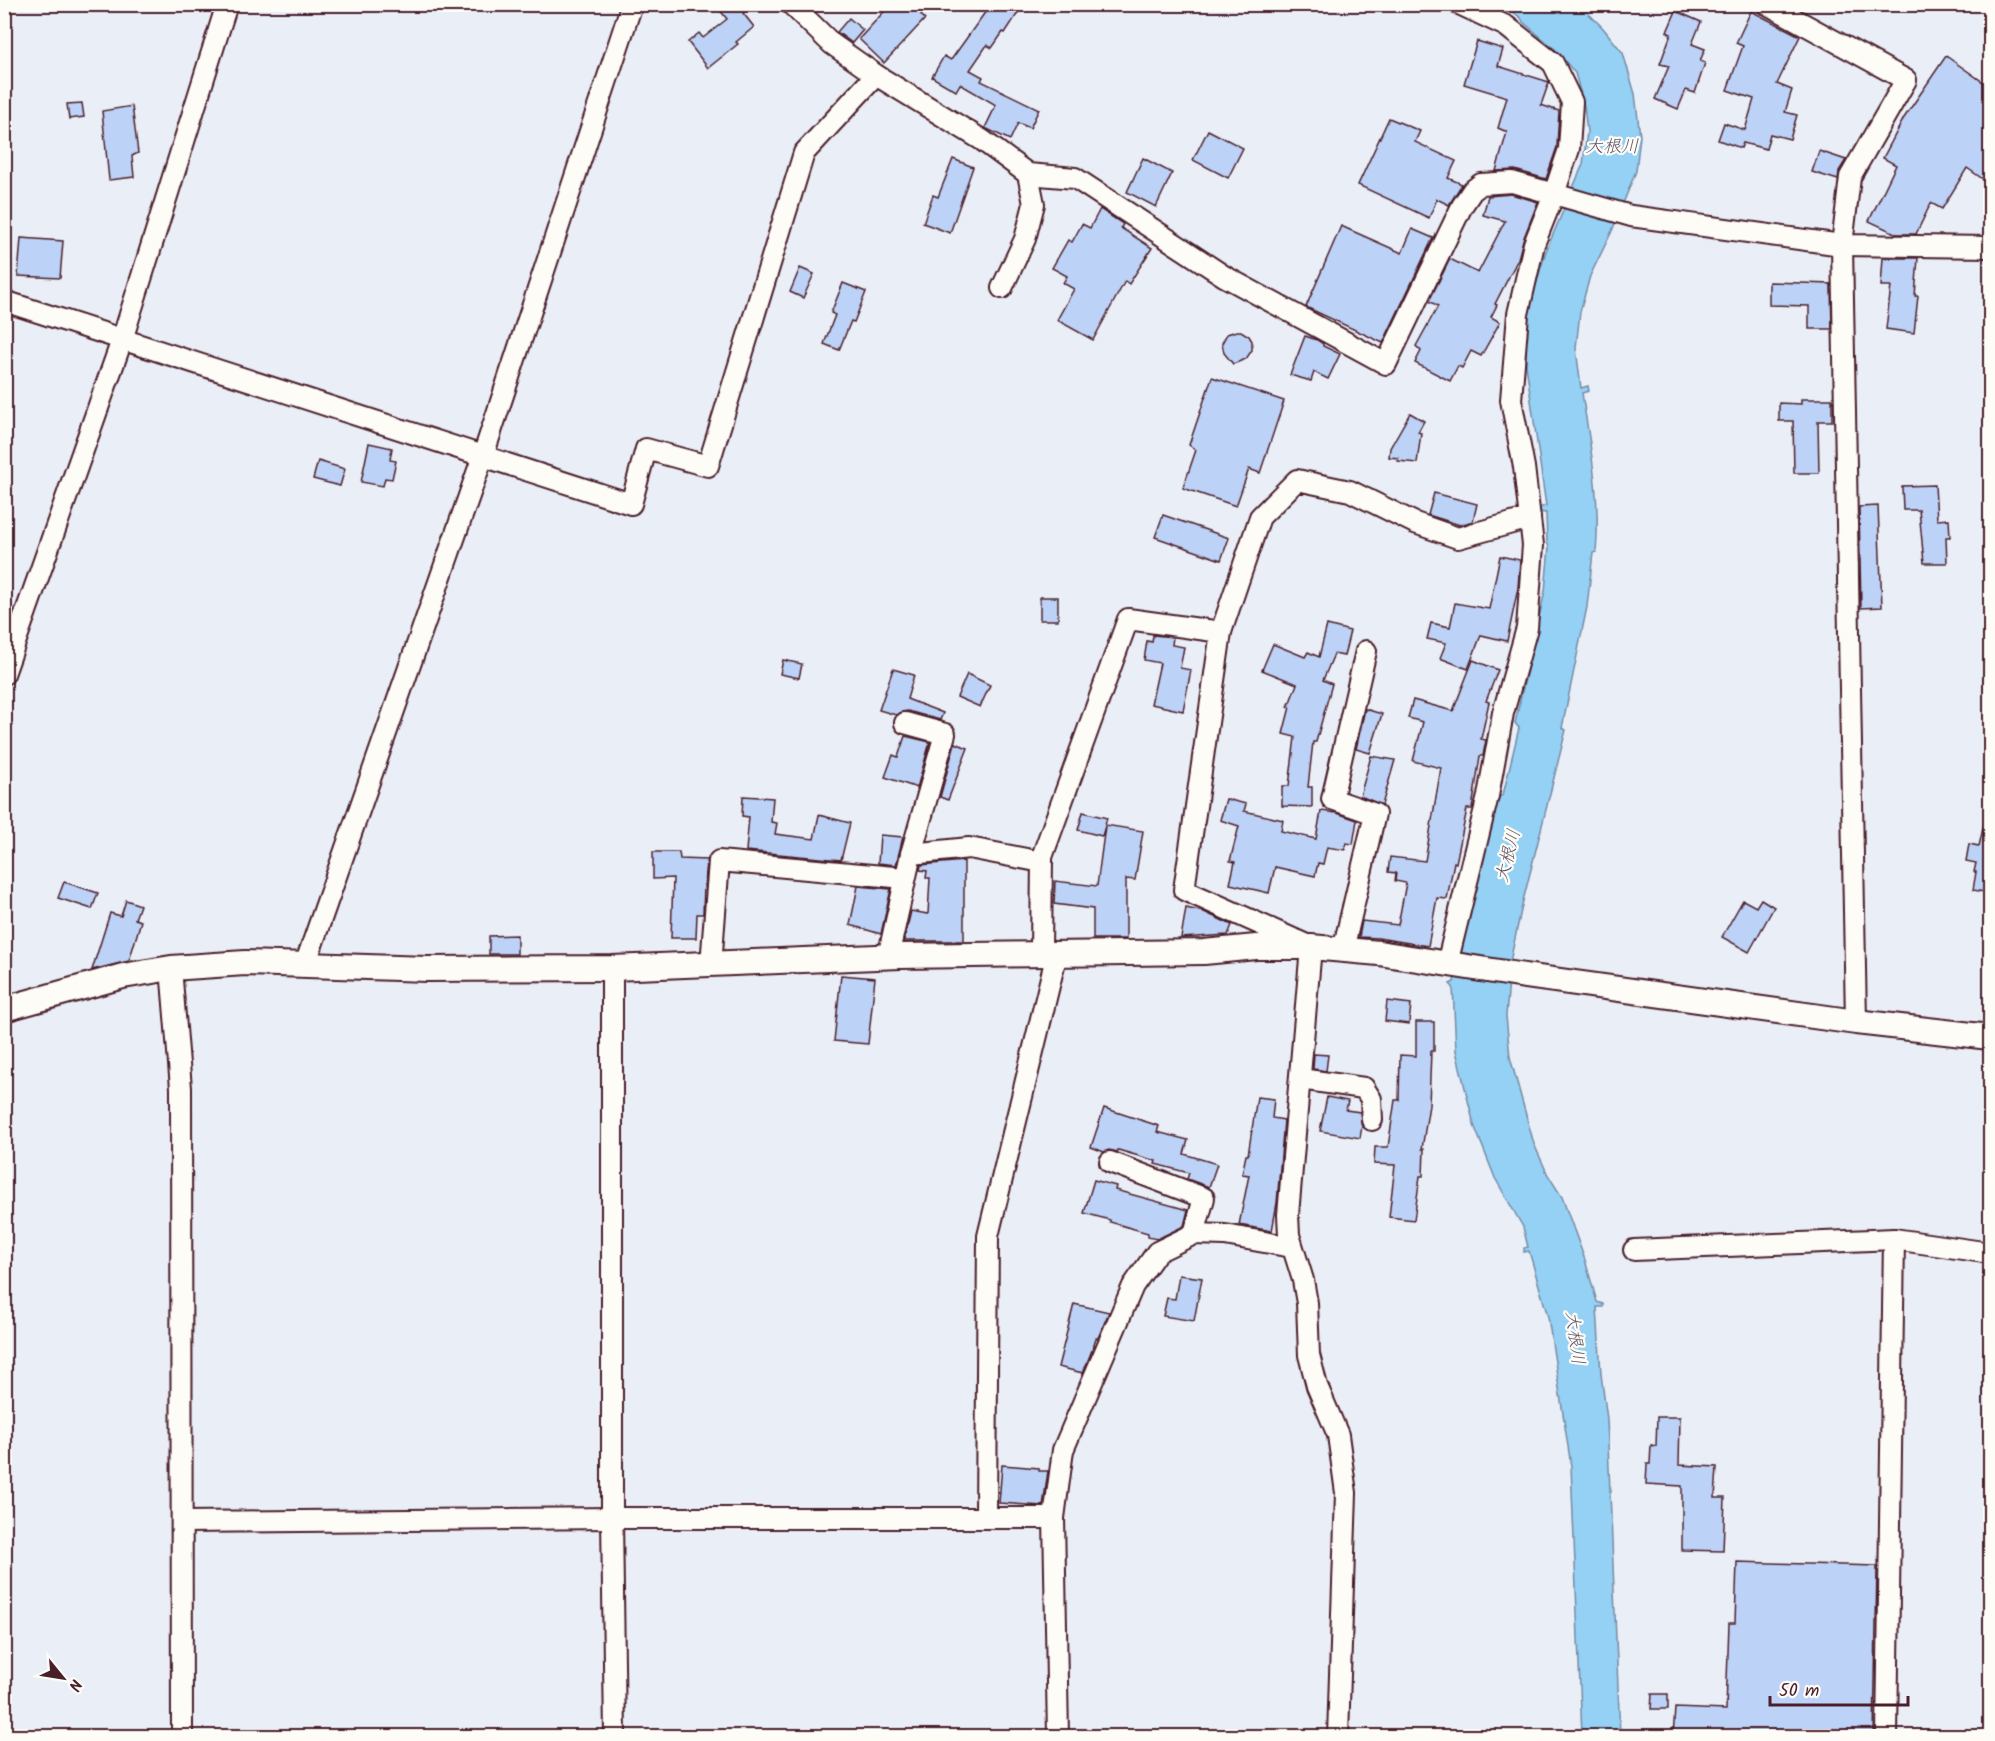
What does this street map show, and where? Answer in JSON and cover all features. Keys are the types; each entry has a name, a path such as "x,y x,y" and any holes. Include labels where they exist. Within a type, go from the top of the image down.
{"street":[{"path":"4,674 122,340 227,4"},
{"path":"305,966 483,456 634,4"},
{"path":"791,4 832,44 876,75 982,140 1028,174 1075,178 1224,276 1386,364 1462,206 1472,191 1481,184 1512,182 1630,216 1842,245 1990,247"},
{"path":"1446,964 1488,796 1503,713 1527,628 1533,545 1524,467 1511,400 1518,314 1534,244 1557,195 1569,149 1572,102 1553,63 1506,26 1459,4"},
{"path":"1767,4 1906,80 1850,177 1842,245 1856,1022"},
{"path":"4,301 632,504 646,449 708,466 804,153 876,75"},
{"path":"1002,288 1025,239 1034,204 1028,174"},
{"path":"1311,947 1184,890 1221,632 1260,517 1297,480 1350,491 1415,523 1458,538 1530,518"},
{"path":"986,1516 988,1236 1049,953 1042,857 1128,619 1221,632"},
{"path":"1343,950 1375,814 1332,799 1366,651"},
{"path":"888,957 910,854 945,734 905,723"},
{"path":"910,854 969,848 1042,862"},
{"path":"711,965 719,861 905,878"},
{"path":"4,1010 123,976 171,968 245,963 427,969 612,968 888,957 1204,952 1256,947 1311,947 1379,953 1525,976 1856,1022 1990,1037"},
{"path":"1311,947 1288,1215 1289,1235 1303,1280 1307,1303 1309,1355 1317,1386 1338,1435 1346,1493 1338,1737"},
{"path":"171,968 182,1088 182,1737"},
{"path":"612,968 612,1518 615,1737"},
{"path":"1300,1079 1364,1088 1371,1099 1372,1120"},
{"path":"1110,1162 1204,1198 1194,1234"},
{"path":"1058,1737 1054,1518 1063,1450 1133,1286 1157,1252 1194,1234 1225,1236 1292,1247"},
{"path":"1887,1737 1894,1239"},
{"path":"1634,1250 1894,1239 1990,1253"},
{"path":"183,1522 986,1516 1054,1518"}],"water":[{"name":"大根川","path":"1496,5 1580,5 1623,53 1635,94 1640,136 1636,171 1612,231 1590,276 1580,312 1576,348 1581,388 1588,386 1589,391 1582,393 1596,492 1596,552 1593,553 1587,607 1562,728 1566,730 1511,957 1506,1016 1510,1057 1534,1144 1548,1175 1562,1197 1585,1260 1597,1302 1603,1304 1603,1307 1597,1307 1601,1374 1607,1419 1620,1736 1582,1736 1571,1466 1548,1317 1529,1251 1524,1252 1524,1248 1528,1247 1523,1227 1495,1178 1474,1125 1456,1051 1453,987 1450,984 1454,982 1462,938 1498,797 1503,795 1519,728 1515,723 1545,591 1549,547 1546,513 1538,512 1538,508 1546,506 1526,365 1526,329 1529,307 1546,251 1583,164 1587,132 1584,106 1575,73 1556,50 1521,18"}],"building":[{"path":"715,4 754,4 743,13 754,27 736,42 738,44 708,68 688,42 699,33 703,38 727,19"},
{"path":"891,4 933,4 921,15 925,19 884,63 859,39"},
{"path":"991,4 1006,4 1018,13 992,48 987,45 970,70 983,77 981,81 1039,109 1030,128 1018,123 1010,140 985,128 996,105 960,84 956,91 932,77 944,56 951,60"},
{"path":"1676,11 1701,22 1692,44 1705,49 1700,61 1705,63 1695,93 1686,90 1678,109 1655,99 1669,66 1660,64 1671,34 1667,32"},
{"path":"1751,11 1800,36 1777,84 1792,90 1785,112 1797,115 1790,139 1770,134 1766,149 1743,143 1741,148 1718,140 1724,123 1745,130 1754,99 1727,90 1743,46 1736,43"},
{"path":"849,18 863,30 852,43 837,32"},
{"path":"1477,41 1503,49 1498,66 1549,82 1541,105 1559,111 1557,147 1546,179 1515,170 1496,171 1507,132 1498,128 1507,97 1464,84"},
{"path":"1946,56 1990,87 1990,184 1967,168 1942,209 1931,203 1916,234 1897,234 1869,221 1896,165 1883,158 1904,118"},
{"path":"82,103 84,117 69,119 67,104"},
{"path":"132,106 138,153 132,156 134,177 109,180 102,111"},
{"path":"1389,118 1420,131 1415,142 1456,161 1448,178 1462,184 1449,205 1437,199 1429,218 1358,185"},
{"path":"1208,130 1243,148 1228,178 1193,160"},
{"path":"1819,151 1846,160 1839,171 1838,180 1812,172"},
{"path":"1143,158 1172,173 1156,207 1127,192"},
{"path":"953,159 973,167 950,233 923,223 933,195 938,197"},
{"path":"1511,194 1538,202 1518,259 1495,304 1497,305 1491,317 1500,322 1481,356 1471,351 1462,368 1458,366 1450,381 1415,363 1421,351 1416,346 1438,306 1429,301 1450,259 1478,273 1505,221 1483,215 1488,196"},
{"path":"1100,209 1123,224 1121,228 1152,248 1129,284 1125,281 1093,340 1057,320 1074,289 1063,283 1067,276 1052,268 1068,240 1072,242 1082,224 1090,228"},
{"path":"1341,226 1402,253 1412,229 1433,238 1383,343 1306,307"},
{"path":"21,238 63,241 60,278 18,276"},
{"path":"1883,258 1918,258 1915,296 1918,296 1914,333 1886,329 1891,286 1881,286"},
{"path":"800,268 814,274 803,298 790,292"},
{"path":"1769,282 1831,284 1832,329 1809,329 1809,306 1769,305"},
{"path":"843,283 866,292 839,350 824,344 835,315 831,313"},
{"path":"1237,331 1249,336 1252,341 1252,350 1246,359 1233,364 1224,353 1222,343 1227,334"},
{"path":"1305,336 1317,340 1323,346 1340,354 1328,379 1314,372 1311,381 1290,375"},
{"path":"1212,377 1284,401 1260,473 1249,469 1236,506 1183,488 1196,450 1189,445"},
{"path":"1801,399 1832,399 1832,421 1818,421 1819,473 1794,473 1793,421 1779,421 1779,403 1801,404"},
{"path":"1410,413 1424,421 1418,432 1421,433 1417,463 1398,461 1398,458 1389,457 1390,448"},
{"path":"369,443 392,448 390,460 396,461 392,479 385,478 383,486 361,482"},
{"path":"318,461 345,469 340,486 313,479"},
{"path":"1935,485 1937,520 1949,519 1950,537 1946,537 1947,563 1924,563 1919,510 1903,510 1902,486"},
{"path":"1434,493 1477,504 1473,521 1460,525 1428,515"},
{"path":"1878,506 1882,607 1861,608 1859,507"},
{"path":"1163,515 1229,538 1221,560 1155,537"},
{"path":"1500,556 1520,560 1518,588 1507,641 1481,635 1468,669 1440,658 1446,643 1427,639 1431,623 1450,627 1455,603 1489,609"},
{"path":"1040,597 1058,597 1058,620 1040,620"},
{"path":"1327,625 1350,631 1344,656 1334,654 1323,680 1332,684 1316,742 1313,742 1308,787 1312,787 1312,807 1282,806 1282,786 1289,786 1295,737 1283,734 1290,707 1288,707 1297,684 1262,670 1273,644 1305,657 1308,652 1319,657"},
{"path":"1153,635 1173,637 1172,645 1184,647 1180,668 1191,670 1183,711 1151,704 1160,663 1144,660 1147,641 1152,642"},
{"path":"783,660 802,664 799,678 780,674"},
{"path":"1473,660 1498,670 1486,701 1489,702 1481,739 1486,740 1483,756 1480,756 1472,809 1467,809 1447,899 1437,898 1428,946 1359,937 1362,921 1398,925 1406,883 1395,881 1396,873 1388,872 1390,857 1425,861 1441,768 1413,761 1423,722 1408,718 1413,700 1453,711"},
{"path":"893,669 914,675 907,699 943,713 940,720 908,711 896,715 879,710"},
{"path":"967,674 990,685 980,707 957,697"},
{"path":"1365,709 1382,714 1370,753 1356,749"},
{"path":"905,736 930,742 917,788 885,777 893,755 898,757"},
{"path":"955,743 968,748 948,800 940,797"},
{"path":"1371,756 1395,760 1382,805 1360,796"},
{"path":"743,796 773,798 771,822 777,823 775,834 814,839 819,815 850,823 841,860 746,851 749,817 742,816"},
{"path":"1226,799 1246,804 1244,811 1283,820 1281,831 1316,839 1321,811 1337,813 1357,820 1353,844 1346,843 1345,850 1327,847 1323,864 1318,863 1315,876 1275,867 1269,893 1230,884 1235,862 1230,861 1239,826 1220,820"},
{"path":"1083,812 1107,818 1105,825 1143,831 1135,880 1126,879 1126,939 1093,939 1093,909 1054,904 1055,881 1097,886 1105,826 1102,836 1078,830"},
{"path":"1984,824 1990,825 1990,893 1973,890 1976,863 1966,861 1969,844 1979,846"},
{"path":"880,835 903,837 896,865 878,863"},
{"path":"653,852 679,852 680,859 707,860 703,914 697,914 696,938 671,938 673,878 653,879"},
{"path":"964,861 964,941 904,941 911,911 928,914 930,878 926,878 927,871 920,870 921,865"},
{"path":"64,882 98,893 92,909 58,898"},
{"path":"858,886 891,889 881,934 850,925"},
{"path":"1761,899 1774,907 1749,952 1722,937 1743,900 1756,907"},
{"path":"126,900 140,905 135,919 141,921 129,961 92,970 110,913 121,916"},
{"path":"1186,908 1204,912 1232,925 1228,935 1181,938"},
{"path":"517,935 517,954 489,954 489,936"},
{"path":"841,975 875,978 868,1044 834,1041"},
{"path":"1387,1001 1411,1004 1409,1024 1385,1021"},
{"path":"1416,1022 1434,1022 1434,1051 1431,1051 1429,1105 1422,1149 1424,1149 1423,1176 1420,1176 1414,1220 1389,1217 1395,1165 1374,1164 1375,1147 1388,1147 1395,1100 1399,1100 1400,1055 1416,1056"},
{"path":"1314,1054 1328,1055 1326,1071 1313,1069"},
{"path":"1257,1097 1274,1099 1272,1118 1284,1120 1277,1203 1272,1231 1239,1225 1249,1175 1242,1174 1246,1155 1248,1155"},
{"path":"1327,1097 1348,1101 1346,1110 1360,1112 1362,1126 1360,1138 1320,1131"},
{"path":"1104,1108 1159,1126 1157,1132 1188,1140 1184,1154 1217,1164 1209,1187 1187,1179 1189,1173 1155,1164 1156,1161 1118,1150 1117,1152 1109,1150 1104,1152 1091,1147"},
{"path":"1094,1180 1116,1186 1115,1190 1188,1210 1184,1226 1157,1239 1148,1237 1148,1233 1084,1213"},
{"path":"1179,1275 1202,1278 1194,1321 1163,1316 1167,1298 1175,1299"},
{"path":"1074,1304 1109,1312 1083,1373 1058,1367"},
{"path":"1657,1417 1680,1417 1679,1465 1717,1467 1715,1498 1725,1498 1723,1551 1682,1550 1682,1486 1646,1484 1651,1445 1656,1446"},
{"path":"1002,1465 1039,1468 1039,1471 1048,1471 1043,1506 999,1503"},
{"path":"1737,1562 1877,1566 1874,1737 1673,1737 1675,1708 1726,1710 1729,1623 1735,1623"},
{"path":"1652,1694 1668,1694 1668,1709 1651,1709"}]}
